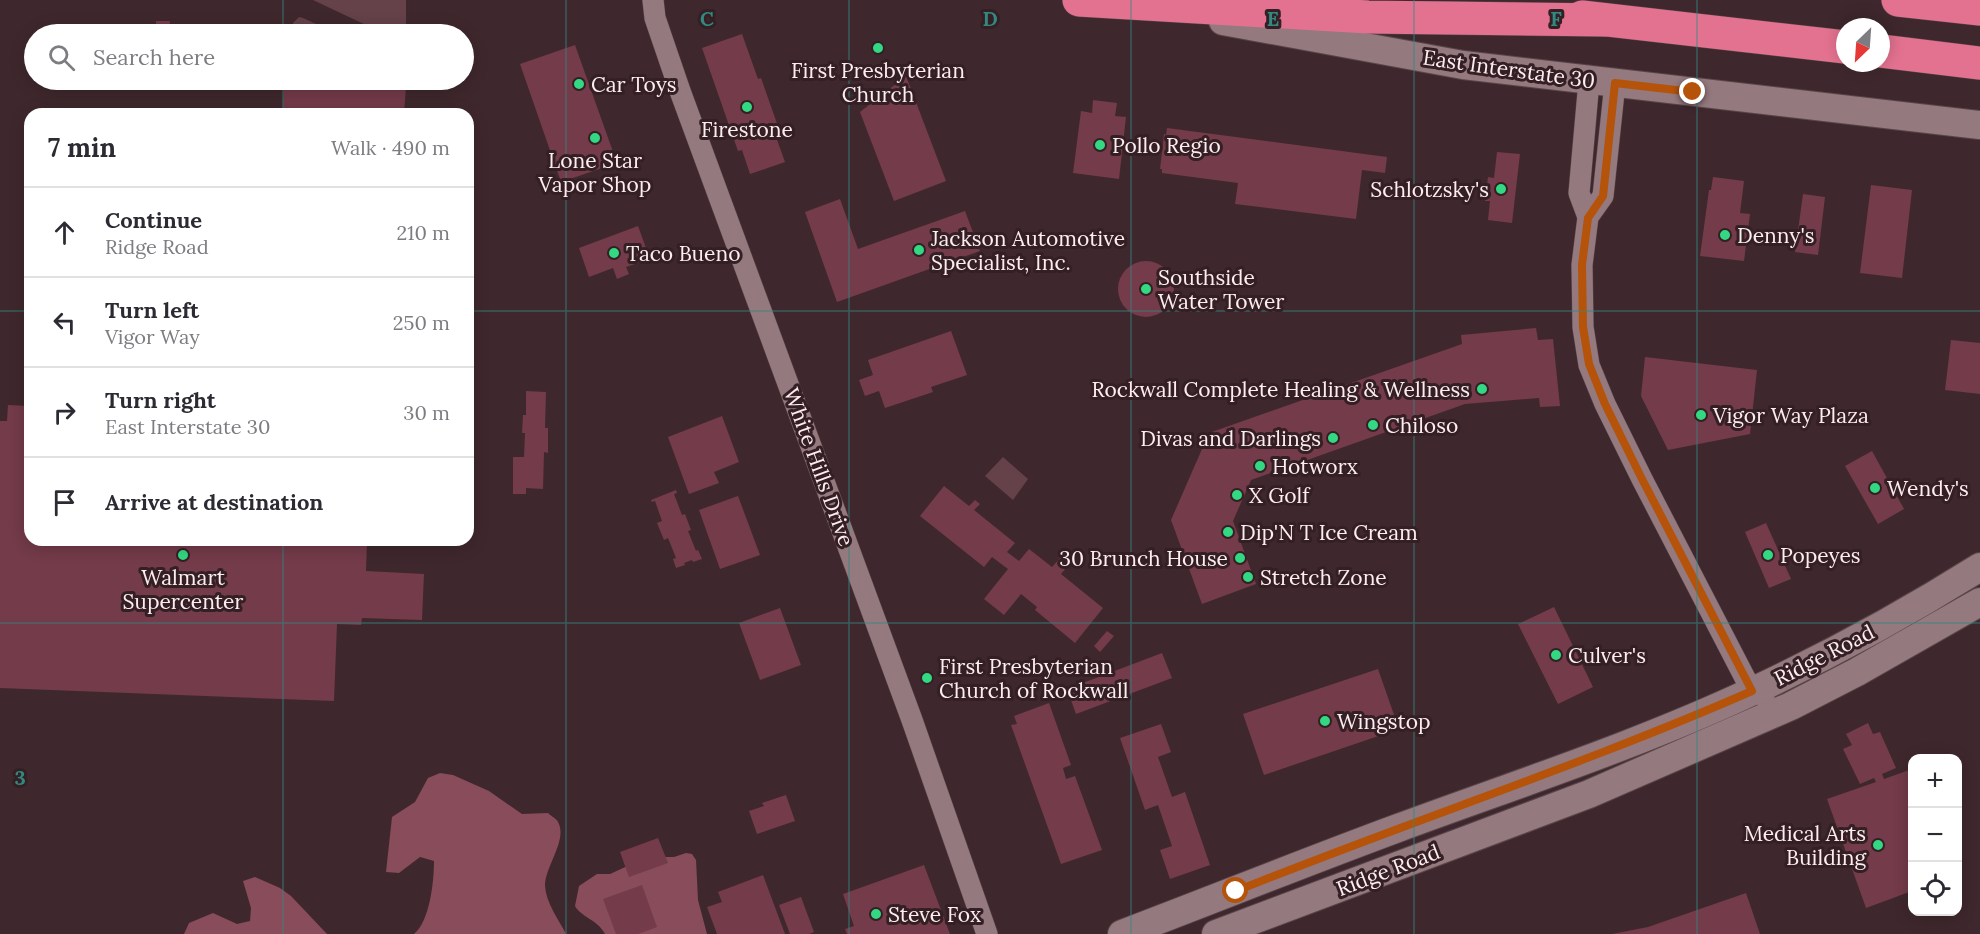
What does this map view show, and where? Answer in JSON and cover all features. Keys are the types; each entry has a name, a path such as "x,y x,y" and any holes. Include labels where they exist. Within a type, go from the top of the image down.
{"highway":[{"path":"1077,0 1368,17 1604,20"},
{"path":"1434,0 1836,46"},
{"path":"1898,0 1980,9"},
{"path":"1890,52 1980,63"}],"main road":[{"name":"East Interstate 30","path":"1077,0 1257,26 1463,65 1980,125"},
{"name":"Ridge Road","path":"1122,934 1697,716 1848,645 1926,601 1980,567"},
{"name":"Ridge Road","path":"1216,934 1250,928 1589,794 1791,706 1857,672 1980,602"}],"street":[{"name":"White Hills Drive","path":"653,0 655,18 680,91 912,720 987,934"},
{"path":"1602,82 1579,193 1588,218 1581,278 1583,327 1589,364 1605,404 1642,479 1752,691 1791,706"},
{"path":"1236,891 1250,928"}],"shaded area":[{"path":"313,0 406,0 406,24 364,24"},
{"path":"299,17 316,24 293,24"},
{"path":"1003,457 1028,479 1013,500 985,476"},
{"path":"440,773 453,775 489,791 522,814 548,813 557,821 560,837 548,870 545,886 550,905 566,934 414,934 424,920 427,910 432,889 434,861 420,857 399,873 386,872 392,817 415,802 428,778"},
{"path":"686,853 692,854 696,860 698,900 707,934 605,934 598,925 575,906 579,886 597,874 610,874 647,857 674,857"},
{"path":"255,877 280,888 291,896 327,934 184,934 189,923 213,913 237,924 250,921 251,908 243,881"}],"building":[{"path":"156,21 170,21 170,24 156,24"},
{"name":"Firestone","path":"742,34 758,79 761,78 781,135 776,137 785,162 750,174 742,150 738,151 702,48"},
{"path":"575,45 617,163 561,182 520,64"},
{"path":"906,76 946,181 894,201 860,112"},
{"path":"284,90 406,90 404,108 283,108"},
{"name":"Pollo Regio","path":"1093,100 1117,103 1115,116 1126,117 1119,179 1073,173 1081,111 1092,113"},
{"path":"1167,128 1387,157 1385,173 1362,170 1356,219 1235,204 1238,183 1162,173 1160,169 1164,134 1166,135"},
{"name":"Schlotzsky's","path":"1497,152 1520,154 1512,223 1488,220 1490,201 1485,201 1488,177 1494,178"},
{"name":"Denny's","path":"1713,177 1744,181 1740,213 1750,214 1744,261 1700,256 1709,190 1711,190"},
{"path":"1871,185 1912,190 1902,278 1860,273"},
{"path":"1803,194 1825,197 1818,255 1795,252"},
{"path":"840,199 858,249 965,211 980,251 837,302 805,212"},
{"name":"Taco Bueno","path":"638,226 650,259 626,267 629,274 617,279 613,268 589,277 579,248"},
{"name":"Southside Water Tower","path":"1146,261 1166,269 1174,289 1166,309 1146,317 1126,309 1118,289 1126,269"},
{"path":"1536,328 1538,340 1553,339 1560,406 1540,407 1539,398 1465,404 1251,480 1233,521 1256,584 1202,604 1171,520 1209,433 1462,344 1461,335"},
{"path":"951,331 967,375 931,387 933,392 885,408 879,391 865,396 859,380 873,375 868,360"},
{"path":"1951,340 1980,343 1980,394 1945,390"},
{"name":"Vigor Way Plaza","path":"1645,357 1757,370 1750,434 1668,450 1641,396"},
{"path":"526,391 546,392 545,428 548,428 548,453 544,452 543,489 526,488 526,494 513,494 513,457 524,457 525,433 522,433 523,415 526,415"},
{"name":"Walmart Supercenter","path":"8,405 24,406 24,546 367,546 366,571 424,574 422,620 362,618 361,625 337,624 334,701 0,688 0,421 7,421"},
{"path":"722,416 739,462 714,472 719,483 689,494 668,437"},
{"name":"Wendy's","path":"1872,451 1904,509 1878,524 1845,466"},
{"path":"944,486 969,506 975,500 980,504 974,510 1015,543 1007,552 1019,561 1029,549 1052,567 1068,549 1076,556 1061,574 1103,608 1075,643 1035,610 1037,607 1021,594 1004,615 984,599 1008,569 992,557 984,567 920,516"},
{"path":"676,490 677,493 674,494 682,515 685,514 691,530 688,531 696,551 698,550 702,559 693,562 692,560 676,568 673,559 676,558 668,538 664,540 657,523 662,521 655,501 651,500"},
{"path":"738,496 760,555 720,569 699,510"},
{"name":"Popeyes","path":"1766,523 1791,579 1769,588 1745,532"},
{"name":"Culver's","path":"1554,607 1593,687 1558,704 1518,624"},
{"path":"780,608 801,665 760,680 739,623"},
{"path":"1107,631 1114,636 1100,652 1094,646"},
{"path":"1162,653 1172,678 1076,714 1067,689"},
{"path":"1378,669 1399,729 1264,775 1243,714"},
{"path":"1049,703 1071,765 1063,768 1066,779 1075,776 1102,850 1061,864 1011,725 1017,724 1014,716"},
{"name":"Medical Arts Building","path":"1868,723 1873,734 1880,732 1896,768 1882,774 1884,779 1908,770 1908,892 1866,908 1827,799 1876,782 1874,778 1860,784 1843,749 1852,745 1846,734"},
{"path":"1161,724 1171,752 1158,757 1172,797 1185,792 1210,865 1170,879 1160,850 1172,846 1158,805 1145,810 1120,738"},
{"path":"786,795 795,821 757,834 749,811 764,806 762,803"},
{"path":"658,838 668,863 629,877 620,852"},
{"path":"924,865 950,934 847,934 845,929 854,926 843,894"},
{"path":"763,875 785,934 717,934 707,907 722,902 718,892"},
{"path":"642,885 657,927 638,934 616,934 603,899"},
{"path":"1746,893 1760,934 1612,934 1648,927"},
{"path":"801,897 814,932 790,934 779,905"}],"place":[{"name":"First Presbyterian Church","path":"878,48"},
{"name":"Car Toys","path":"579,84"},
{"name":"Firestone","path":"747,107"},
{"name":"Lone Star Vapor Shop","path":"595,138"},
{"name":"Pollo Regio","path":"1100,145"},
{"name":"Schlotzsky's","path":"1501,189"},
{"name":"Denny's","path":"1725,235"},
{"name":"Jackson Automotive Specialist, Inc.","path":"919,250"},
{"name":"Taco Bueno","path":"614,253"},
{"name":"Southside Water Tower","path":"1146,289"},
{"name":"Rockwall Complete Healing & Wellness","path":"1482,389"},
{"name":"Vigor Way Plaza","path":"1701,415"},
{"name":"Chiloso","path":"1373,425"},
{"name":"Divas and Darlings","path":"1333,438"},
{"name":"Hotworx","path":"1260,466"},
{"name":"Wendy's","path":"1875,488"},
{"name":"X Golf","path":"1237,495"},
{"name":"Dip'N T Ice Cream","path":"1228,532"},
{"name":"Walmart Supercenter","path":"183,555"},
{"name":"Popeyes","path":"1768,555"},
{"name":"30 Brunch House","path":"1240,558"},
{"name":"Stretch Zone","path":"1248,577"},
{"name":"Culver's","path":"1556,655"},
{"name":"First Presbyterian Church of Rockwall","path":"927,678"},
{"name":"Wingstop","path":"1325,721"},
{"name":"Medical Arts Building","path":"1878,845"},
{"name":"Steve Fox","path":"876,914"}],"route":[{"path":"1236,891 1334,852 1570,766 1697,716 1752,691 1605,404 1589,364 1584,341 1581,278 1588,218 1603,196 1615,83 1693,92"}]}
